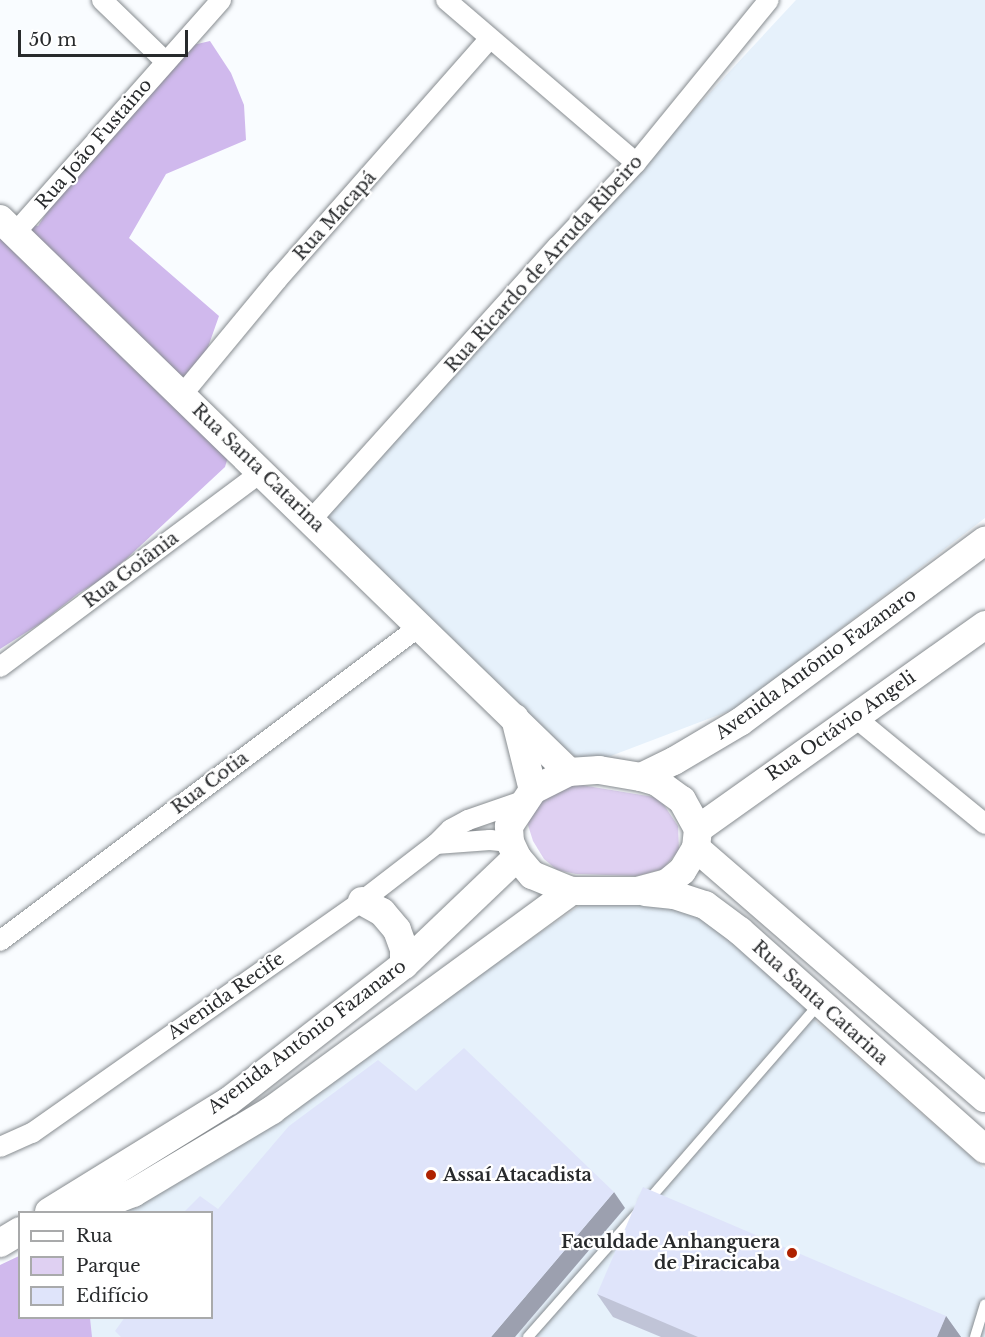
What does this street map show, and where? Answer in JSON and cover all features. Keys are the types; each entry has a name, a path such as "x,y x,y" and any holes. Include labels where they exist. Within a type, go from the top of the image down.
{"main road":[{"name":"Rua Santa Catarina","path":"7,226 569,772"},
{"name":"Avenida Antônio Fazanaro","path":"641,777 674,761 740,722 985,541"},
{"name":"Rua Octávio Angeli","path":"697,838 856,718 985,625"},
{"path":"515,718 528,796"},
{"path":"599,770 641,777 669,789 682,800 697,838 682,871 668,883 637,891 571,891 532,875 513,850 510,826 528,796 569,772 599,770"},
{"name":"Rua Santa Catarina","path":"697,838 985,1098"},
{"name":"Avenida Antônio Fazanaro","path":"51,1211 229,1101 404,965 513,850"},
{"name":"Avenida Antônio Fazanaro","path":"88,1211 133,1193 272,1110 571,891"},
{"name":"Rua Santa Catarina","path":"637,891 674,895 705,905 740,931 819,1004 985,1149"},
{"path":"362,901 382,912 397,930 404,949 404,965"},
{"path":"0,1246 18,1232"},
{"path":"0,1246 18,1241"}],"street":[{"path":"102,0 166,62"},
{"name":"Rua João Fustaino","path":"7,226 166,62 221,0"},
{"path":"446,0 636,163"},
{"name":"Rua Ricardo de Arruda Ribeiro","path":"311,520 558,246 636,163 769,0"},
{"name":"Rua Macapá","path":"182,395 277,280 490,38"},
{"name":"Rua Goiânia","path":"0,667 262,472"},
{"name":"Rua Cotia","path":"0,941 420,626"},
{"path":"856,718 985,824"},
{"name":"Avenida Recife","path":"6,1145 32,1133 362,901 436,844 451,829 528,796"},
{"path":"436,844 490,840 513,850"}],"lane":[{"path":"528,1337 819,1004"},
{"path":"975,1337 985,1305"}],"shaded area":[{"path":"796,0 985,0 985,518 737,708 587,765 504,704 307,526"},
{"path":"210,41 231,73 244,105 246,140 166,174 129,238 219,316 207,350 190,380 208,410 235,434 225,467 109,575 79,593 41,623 0,649 0,212 5,217 38,226 120,101 176,49"},
{"path":"645,900 704,916 812,1007 812,1018 985,1169 985,1337 83,1337 80,1319 213,1319 213,1211 112,1211 180,1178 582,904"},
{"path":"18,1256 18,1319 90,1319 92,1337 0,1337 0,1265"}],"green space":[{"path":"581,785 654,797 664,805 678,826 679,850 663,869 637,876 576,874 557,870 544,859 533,841 528,825 530,813 539,802 565,786"}],"building":[{"name":"Assaí Atacadista","path":"464,1048 614,1192 491,1337 121,1337 115,1331 124,1319 213,1319 213,1211 185,1211 200,1196 218,1209 289,1126 378,1060 416,1091"},
{"path":"643,1187 946,1316 937,1337 698,1337 597,1294"}],"place":[{"name":"Assaí Atacadista","path":"431,1175"},
{"name":"Faculdade Anhanguera de Piracicaba","path":"792,1253"}]}
